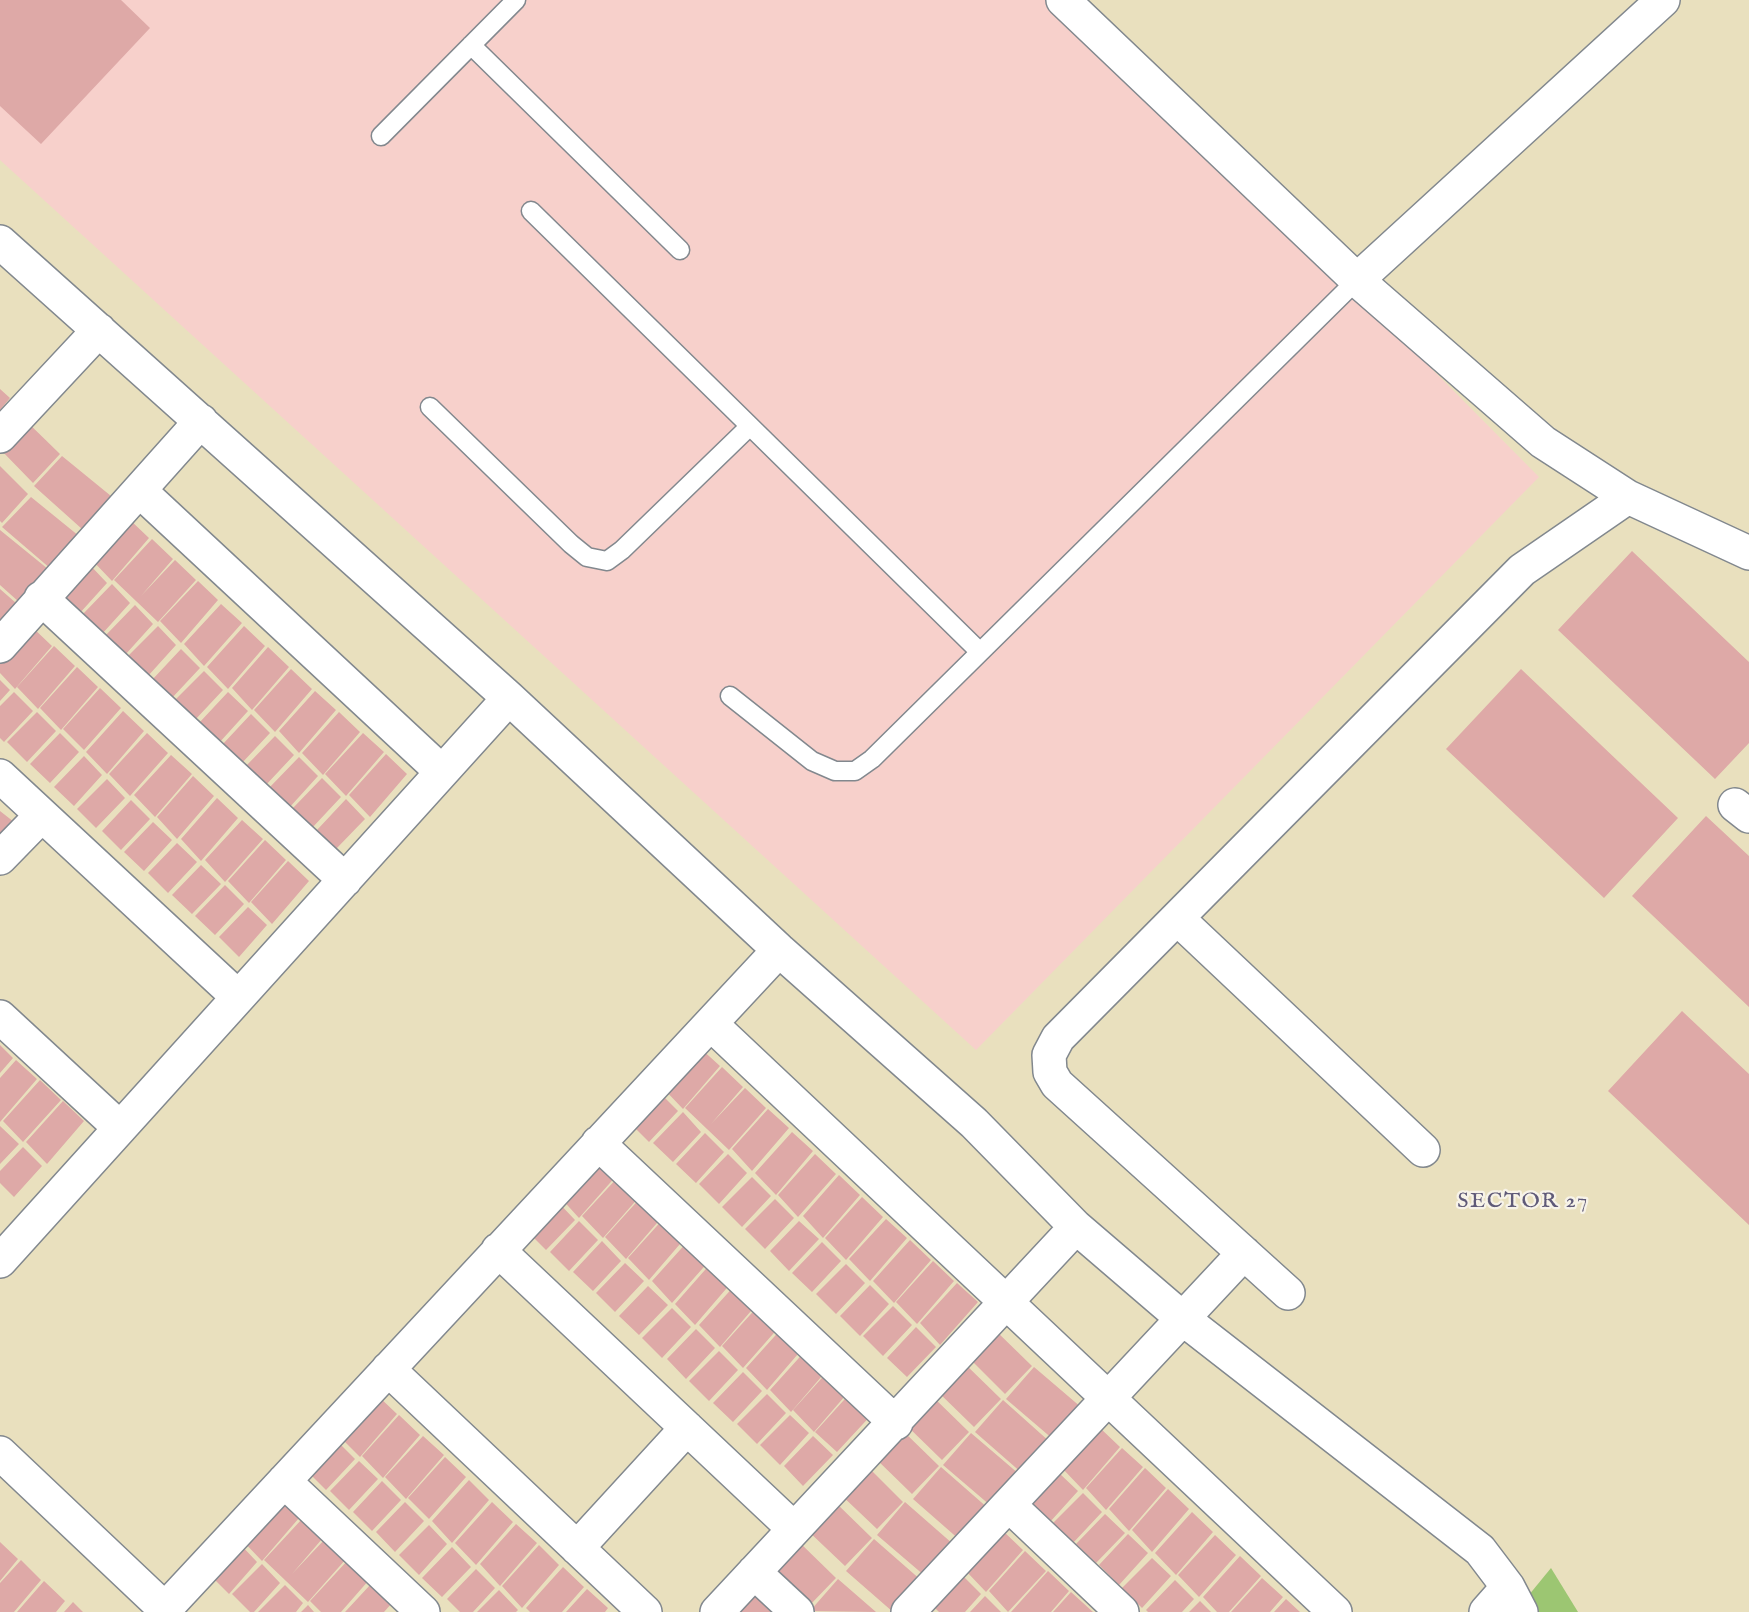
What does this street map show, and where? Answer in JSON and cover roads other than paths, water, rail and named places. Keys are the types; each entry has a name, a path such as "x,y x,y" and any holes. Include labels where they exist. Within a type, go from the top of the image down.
{"street":[{"path":"1063,0 1357,280 1543,442 1628,497 1747,547"},
{"path":"1357,280 1663,0"},
{"path":"0,242 509,698 779,950 974,1123 1076,1227 1182,1318 1480,1550 1515,1599 1486,1612"},
{"path":"0,436 99,330"},
{"path":"0,646 201,421"},
{"path":"140,491 442,772"},
{"path":"1288,1293 1057,1084 1050,1072 1049,1055 1058,1038 1522,570 1628,497"},
{"path":"41,598 345,880"},
{"path":"5,1247 120,1128 509,698"},
{"path":"0,776 238,998"},
{"path":"0,858 42,815"},
{"path":"1177,918 1423,1150"},
{"path":"0,1453 166,1610 779,950"},
{"path":"0,1017 120,1128"},
{"path":"711,1024 1335,1612"},
{"path":"598,1143 896,1423"},
{"path":"717,1612 793,1528 896,1423 1076,1227"},
{"path":"498,1250 793,1528"},
{"path":"913,1611 1244,1252"},
{"path":"388,1369 645,1612"},
{"path":"577,1548 687,1428"},
{"path":"284,1481 423,1612"},
{"path":"1009,1505 1122,1612"},
{"path":"754,1572 797,1612"}],"lane":[{"path":"381,136 516,0"},
{"path":"471,45 680,250"},
{"path":"531,211 980,652"},
{"path":"730,696 812,761 835,771 855,771 872,759 1357,280"},
{"path":"430,407 571,544 587,557 607,561 622,550 750,426"}],"district":[{"name":"SECTOR 27","path":"1523,1202"}]}
